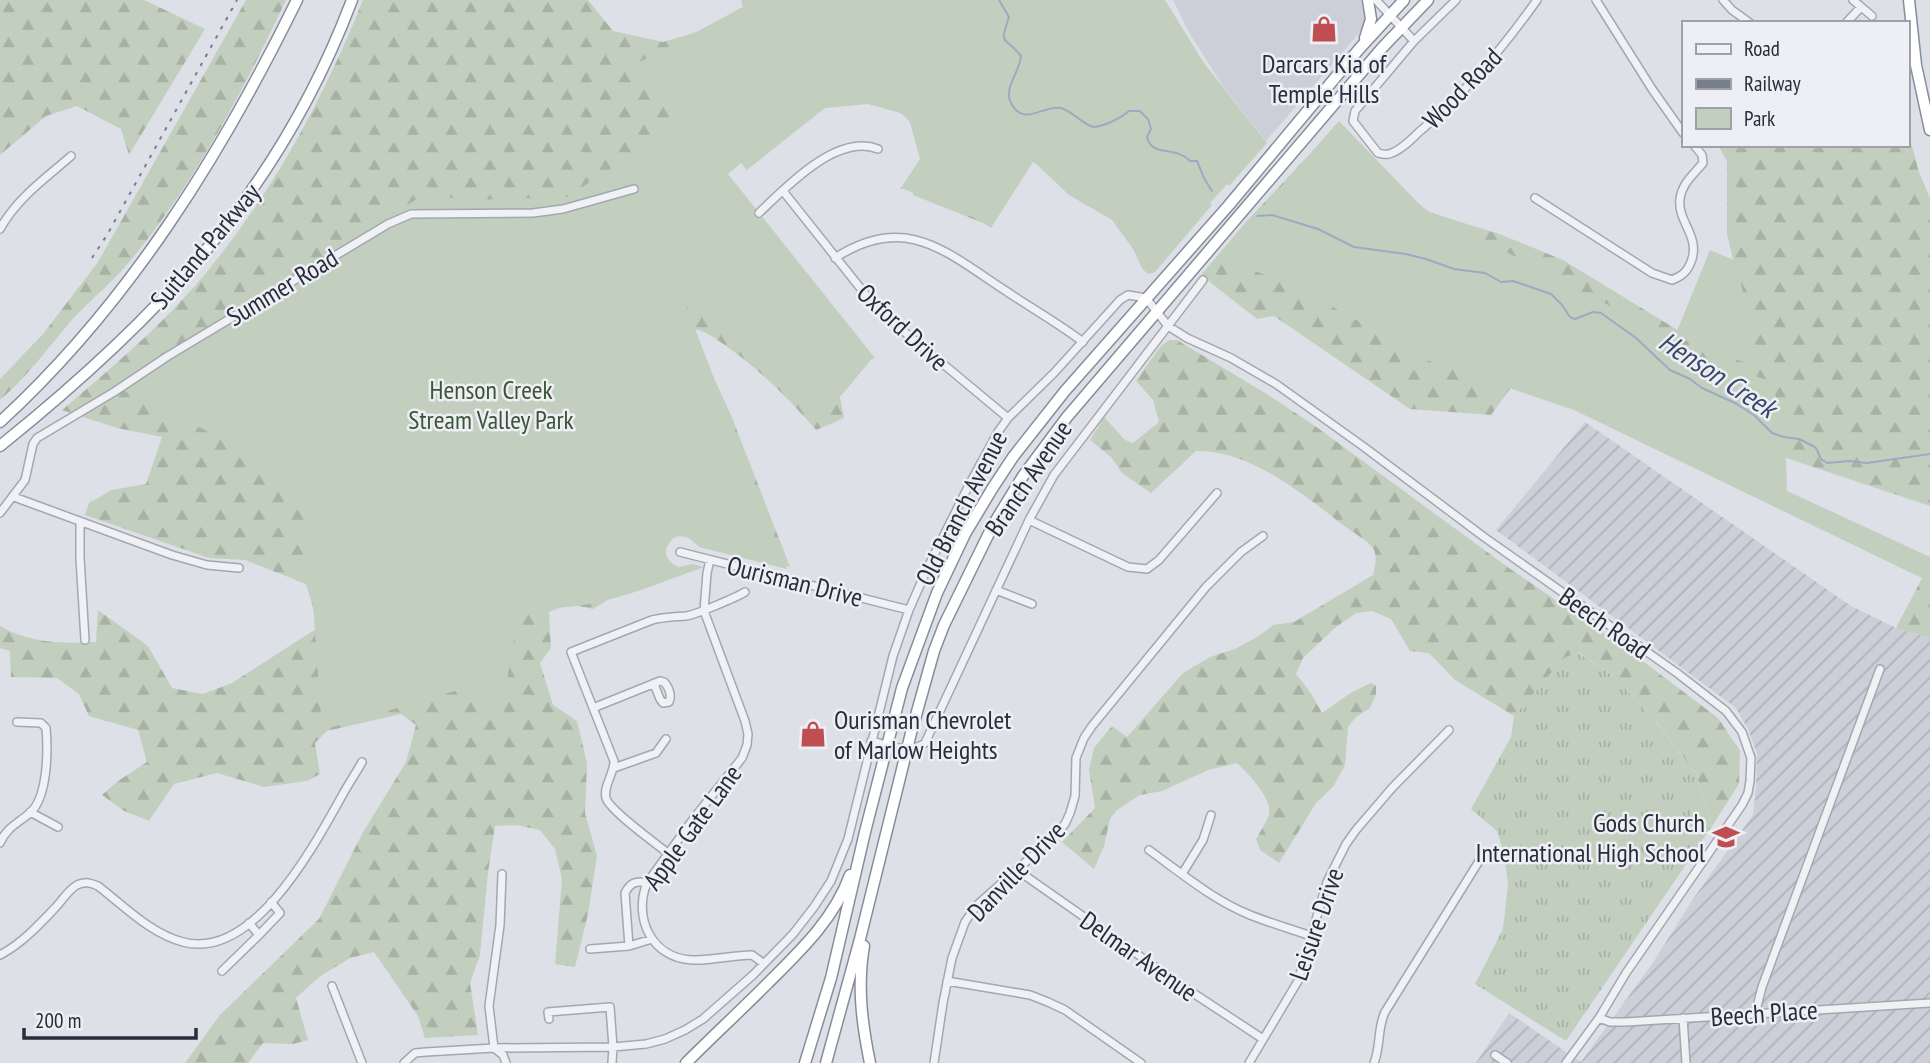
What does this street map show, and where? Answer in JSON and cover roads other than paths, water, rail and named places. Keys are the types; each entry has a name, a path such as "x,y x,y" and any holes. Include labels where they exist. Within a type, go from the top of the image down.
{"highway":[{"name":"Suitland Parkway","path":"0,422 72,348 113,300 160,236 237,116 296,0"},
{"name":"Suitland Parkway","path":"0,446 101,359 159,304 226,228 291,130 321,74 352,0"},
{"path":"1360,48 1370,26 1368,0"},
{"name":"Branch Avenue","path":"805,1063 831,978 902,688 952,557 1013,457 1065,391 1404,0"},
{"name":"Branch Avenue","path":"826,1063 906,750 938,642 993,525 1023,476 1054,434 1400,26 1428,0"},
{"path":"1907,0 1916,65 1930,130"},
{"path":"0,452 22,428"},
{"path":"686,1063 821,928 848,880 865,832"},
{"path":"870,1063 860,1007 860,985 862,955 876,875"}],"street":[{"path":"1376,0 1414,41 1456,0"},
{"name":"Wood Road","path":"1414,41 1355,111 1353,121 1378,153 1392,153 1454,101 1507,42 1537,0"},
{"path":"1596,0 1682,132"},
{"path":"1723,0 1748,21"},
{"path":"1853,0 1872,16"},
{"path":"1848,21 1861,7"},
{"path":"759,213 783,191 838,151 860,145 878,149"},
{"path":"1535,198 1652,273 1672,279 1688,270 1693,257 1693,240 1680,201 1688,179 1703,163 1702,155 1696,147"},
{"path":"0,229 9,213 23,198 71,156"},
{"name":"Summer Road","path":"0,513 24,480 33,444 37,439 168,356 387,224 411,214 563,209 634,189"},
{"name":"Oxford Drive","path":"783,191 877,309 1008,418"},
{"path":"835,258 857,244 884,238 916,239 929,243 958,259 1083,342"},
{"path":"871,741 906,750 915,749 925,743 1029,520 1054,475 1203,280"},
{"name":"Old Branch Avenue","path":"404,1063 415,1053 494,1048 613,1046 646,1044 665,1039 703,1019 793,934 831,881 848,839 893,656 909,611 939,544 998,432 1008,418 1054,373 1120,300 1128,295 1146,298"},
{"name":"Beech Road","path":"1146,298 1168,326 1231,358 1293,396 1484,537 1677,673 1726,711 1742,732 1751,758 1748,793 1626,973 1599,1018 1566,1063"},
{"path":"1029,520 1128,567 1147,569 1166,552 1217,493"},
{"path":"13,497 191,561 239,568"},
{"path":"80,522 85,639"},
{"name":"Danville Drive","path":"934,1063 947,981 965,922 976,905 1056,835 1070,813 1075,796 1076,758 1092,726 1206,587 1241,552 1263,536"},
{"name":"Ourisman Drive","path":"680,552 909,611"},
{"name":"Apple Gate Lane","path":"652,939 641,911 647,883 694,818 735,769 747,745 745,721 704,611 710,560"},
{"path":"996,590 1032,604"},
{"path":"669,854 608,803 607,787 614,768 611,752 571,652 652,620 665,616 688,616 704,611 745,592"},
{"path":"1755,1014 1762,987 1880,669"},
{"path":"593,708 654,684"},
{"path":"0,843 9,828 30,813 38,801 43,782 46,728 41,723 18,722"},
{"name":"Leisure Drive","path":"1249,1063 1298,981 1327,882 1346,844 1392,788 1449,730"},
{"path":"614,768 656,753 667,739"},
{"path":"0,955 23,939 75,886 82,883 98,886 144,922 172,938 196,944 215,943 229,937 249,923 289,884 362,762"},
{"path":"30,813 58,827"},
{"path":"1182,874 1203,840 1211,815"},
{"path":"1149,850 1240,911 1311,936"},
{"path":"1374,1063 1385,1012 1480,858"},
{"name":"Delmar Avenue","path":"1017,870 1263,1039"},
{"path":"502,874 500,925 489,1006 494,1048 503,1055 506,1063"},
{"path":"629,946 625,893 632,883 647,883"},
{"path":"222,971 280,913 271,902"},
{"path":"249,923 259,935"},
{"path":"590,949 629,946 652,939 661,948 682,959 752,955 763,963"},
{"path":"947,981 1030,995 1048,1002 1065,1010 1141,1063"},
{"path":"332,986 362,1063"},
{"name":"Beech Place","path":"1599,1018 1616,1022 1930,1003"},
{"path":"549,1019 548,1012 610,1007 612,1063"},
{"path":"1683,1018 1686,1063"},
{"path":"1495,1055 1507,1063"}],"waterway":[{"name":"Henson Creek","path":"999,0 1009,17 1004,33 1005,40 1021,56 1009,92 1011,103 1016,110 1028,115 1061,108 1094,127 1113,121 1129,111 1140,111 1148,119 1151,129 1147,137 1150,143 1159,150 1178,153 1190,161 1197,161 1212,191"},
{"name":"Henson Creek","path":"1257,216 1272,215 1318,229 1354,247 1406,254 1454,269 1485,273 1501,282 1513,281 1551,294 1570,317 1575,319 1593,312 1601,313 1636,338 1670,370 1735,403 1754,415 1772,433 1799,439 1813,446 1827,463 1867,463 1930,454"}],"railway":[{"path":"92,258 237,0"}],"place":[{"name":"Darcars Kia of Temple Hills","path":"1324,29"},
{"name":"Ourisman Chevrolet of Marlow Heights","path":"813,734"},
{"name":"Gods Church International High School","path":"1726,837"}],"park label":[{"name":"Henson Creek Stream Valley Park","path":"491,404"}]}
